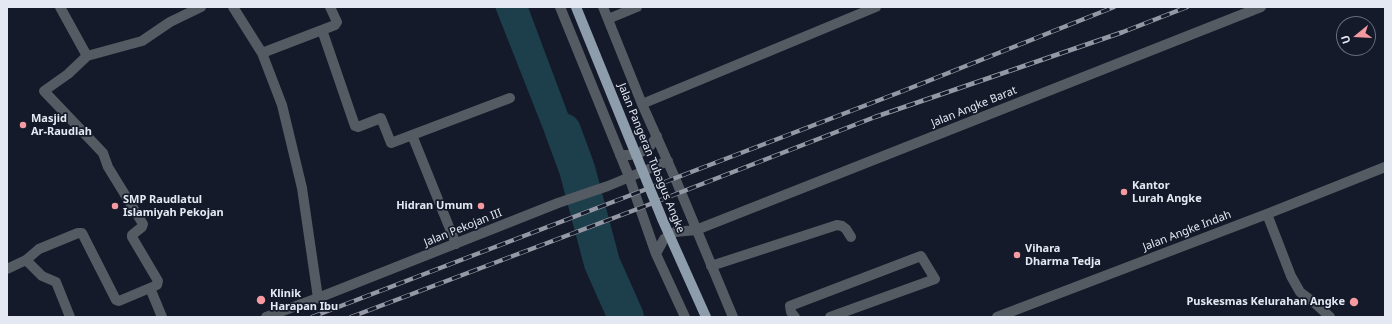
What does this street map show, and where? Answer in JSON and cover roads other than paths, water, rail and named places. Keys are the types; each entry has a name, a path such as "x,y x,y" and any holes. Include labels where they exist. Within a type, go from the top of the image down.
{"main road":[{"name":"Jalan Pangeran Tubagus Angke","path":"576,7 663,221 706,317"}],"street":[{"path":"60,7 88,56"},
{"path":"7,269 26,260 39,249 78,233 82,233 116,300 118,301 157,285 158,281 132,238 132,235 142,227 143,224 108,167 103,154 44,90 68,74 88,56 142,41 170,22 201,7"},
{"path":"233,7 262,53 282,105 302,188 318,298"},
{"path":"262,53 336,24 330,7"},
{"path":"560,7 629,177 656,254 684,317"},
{"name":"Jalan Pangeran Tubagus Angke","path":"603,7 642,104 668,161 733,317"},
{"path":"608,19 637,7"},
{"path":"642,104 876,7"},
{"name":"Jalan Angke Barat","path":"656,254 664,239 675,232 696,230 1261,7"},
{"path":"322,30 355,126 358,127 381,118 391,143 510,98"},
{"path":"412,135 456,244"},
{"path":"620,155 630,155 641,152 650,146 656,136"},
{"name":"Jalan Pekojan III","path":"266,317 318,298 558,203 608,186 668,161"},
{"name":"Jalan Angke Indah","path":"997,317 1267,214 1385,167"},
{"path":"1267,214 1291,276 1300,292 1317,304 1330,317"},
{"path":"711,266 837,225 846,229 851,237"},
{"path":"795,317 791,312 790,306 921,256 935,279 830,317"},
{"path":"26,260 42,276 56,282 70,317"},
{"path":"150,288 162,317"}],"water":[{"path":"495,7 528,7 573,127 593,173 564,182"},
{"path":"621,273 642,317 612,317 597,284"}],"waterway":[{"path":"563,131 577,169 602,263 626,317"}],"railway":[{"path":"312,317 903,91 1114,7"},
{"path":"351,317 640,208 875,117 1123,32 1187,7"}],"place":[{"name":"Masjid Ar-Raudlah","path":"23,125"},
{"name":"Kantor Lurah Angke","path":"1124,192"},
{"name":"SMP Raudlatul Islamiyah Pekojan","path":"115,206"},
{"name":"Hidran Umum","path":"481,206"},
{"name":"Vihara Dharma Tedja","path":"1017,255"},
{"name":"Klinik Harapan Ibu","path":"261,300"},
{"name":"Puskesmas Kelurahan Angke","path":"1354,302"}]}
